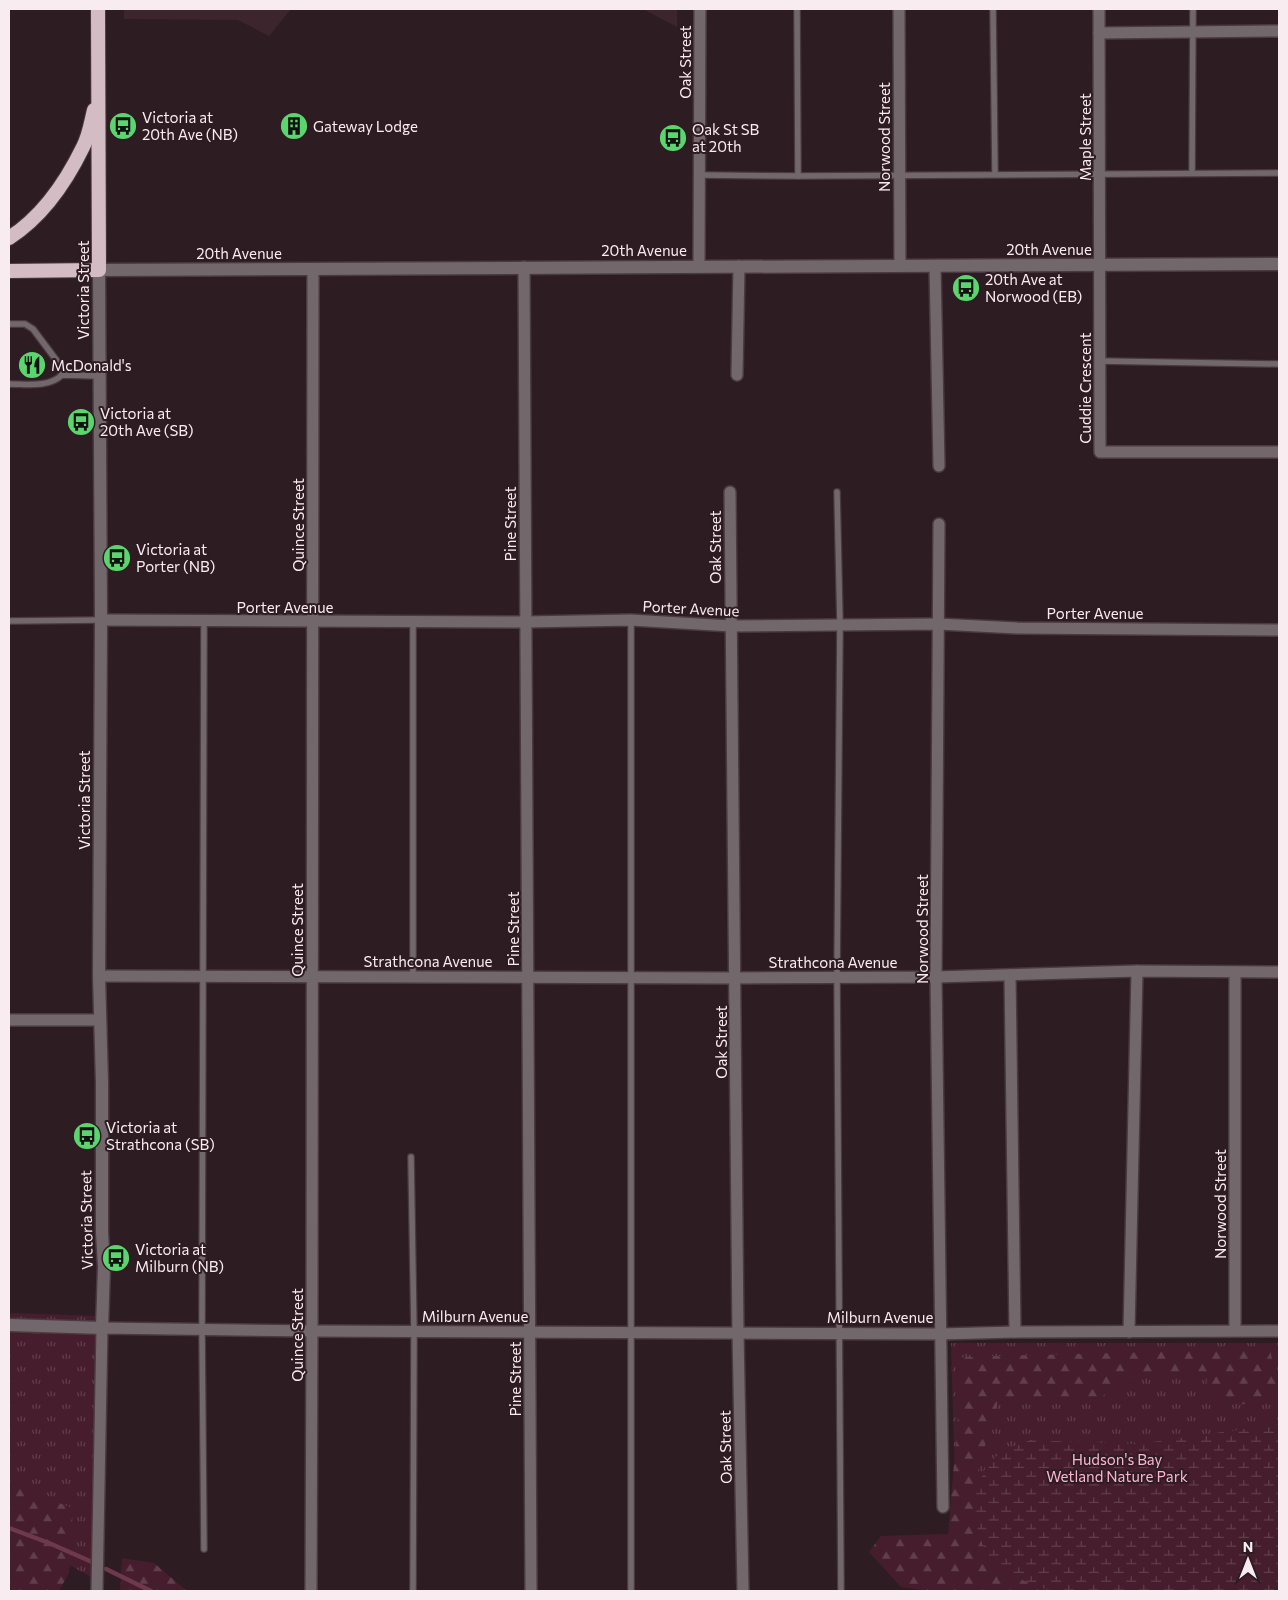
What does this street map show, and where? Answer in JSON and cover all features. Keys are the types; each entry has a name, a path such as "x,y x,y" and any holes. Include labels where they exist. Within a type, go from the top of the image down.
{"highway":[{"name":"Victoria Street","path":"98,9 99,270"},
{"path":"9,238 19,231 51,200 84,146 98,95"},
{"name":"20th Avenue","path":"9,271 99,270"}],"street":[{"name":"Oak Street","path":"699,266 700,9"},
{"name":"Norwood Street","path":"899,9 900,266"},
{"name":"Maple Street","path":"1099,9 1101,265"},
{"path":"1099,33 1279,31"},
{"name":"20th Avenue","path":"99,270 1279,264"},
{"name":"Cuddie Crescent","path":"1101,265 1100,452 1279,452"},
{"path":"737,375 739,266"},
{"path":"935,266 940,466"},
{"name":"Pine Street","path":"524,267 532,1591"},
{"name":"Quince Street","path":"311,1591 313,269"},
{"name":"Victoria Street","path":"96,1591 104,1266 99,976 101,620 99,270"},
{"name":"Oak Street","path":"730,492 738,1333 743,1591"},
{"name":"Norwood Street","path":"939,524 936,977 943,1507"},
{"name":"Porter Avenue","path":"101,620 313,622 631,620 731,626 938,624 1017,628 1279,630"},
{"path":"1129,1332 1137,971"},
{"name":"Strathcona Avenue","path":"99,976 735,978 936,977 1137,971 1235,972"},
{"name":"Norwood Street","path":"1235,972 1235,1330"},
{"path":"1235,972 1279,972"},
{"path":"1010,975 1015,1332"},
{"path":"9,1020 100,1020"},
{"name":"Milburn Avenue","path":"9,1325 202,1330 940,1334"},
{"path":"940,1334 1279,1331"}],"lane":[{"path":"797,9 798,176"},
{"path":"993,9 995,174"},
{"path":"1192,174 1193,9"},
{"path":"700,175 1279,173"},
{"path":"9,324 25,324 33,329 60,365 62,375"},
{"path":"1100,361 1279,364"},
{"path":"9,384 46,384 57,380 62,375 100,376"},
{"path":"837,492 840,624 837,976 840,1591"},
{"path":"9,621 101,620"},
{"path":"631,620 631,1591"},
{"path":"204,621 202,975 204,1549"},
{"path":"413,621 413,976"},
{"path":"411,1157 414,1332 413,1591"}],"shaded area":[{"path":"124,9 291,9 269,36 238,20 124,19"},
{"path":"643,9 677,9 677,27"}],"green space":[{"path":"9,1313 99,1316 97,1580 9,1533"},
{"name":"Hudson's Bay Wetland Nature Park","path":"951,1343 1279,1343 1279,1591 958,1591"},
{"path":"1270,1349 1279,1396 1240,1405 1206,1395 1207,1375 1142,1372 1099,1398 999,1398 979,1466 975,1494 1038,1585 1050,1591 931,1591 901,1587 869,1552 881,1536 948,1534 963,1357"},
{"path":"1279,1424 1279,1591 1050,1591 1012,1576 992,1563 978,1536 975,1494 986,1466 1002,1451 1030,1440 1138,1444"},
{"path":"9,1485 73,1508 69,1573 59,1591 9,1591"},
{"path":"122,1558 154,1563 187,1591 120,1591"}],"waterway":[{"path":"9,1528 92,1562"},
{"path":"106,1569 151,1591"}],"place":[{"name":"Victoria at 20th Ave (NB)","path":"123,126"},
{"name":"Gateway Lodge","path":"294,126"},
{"name":"Oak St SB at 20th","path":"673,138"},
{"name":"20th Ave at Norwood (EB)","path":"966,288"},
{"name":"McDonald's","path":"32,365"},
{"name":"Victoria at 20th Ave (SB)","path":"81,422"},
{"name":"Victoria at Porter (NB)","path":"117,558"},
{"name":"Victoria at Strathcona (SB)","path":"87,1136"},
{"name":"Victoria at Milburn (NB)","path":"116,1258"}]}
